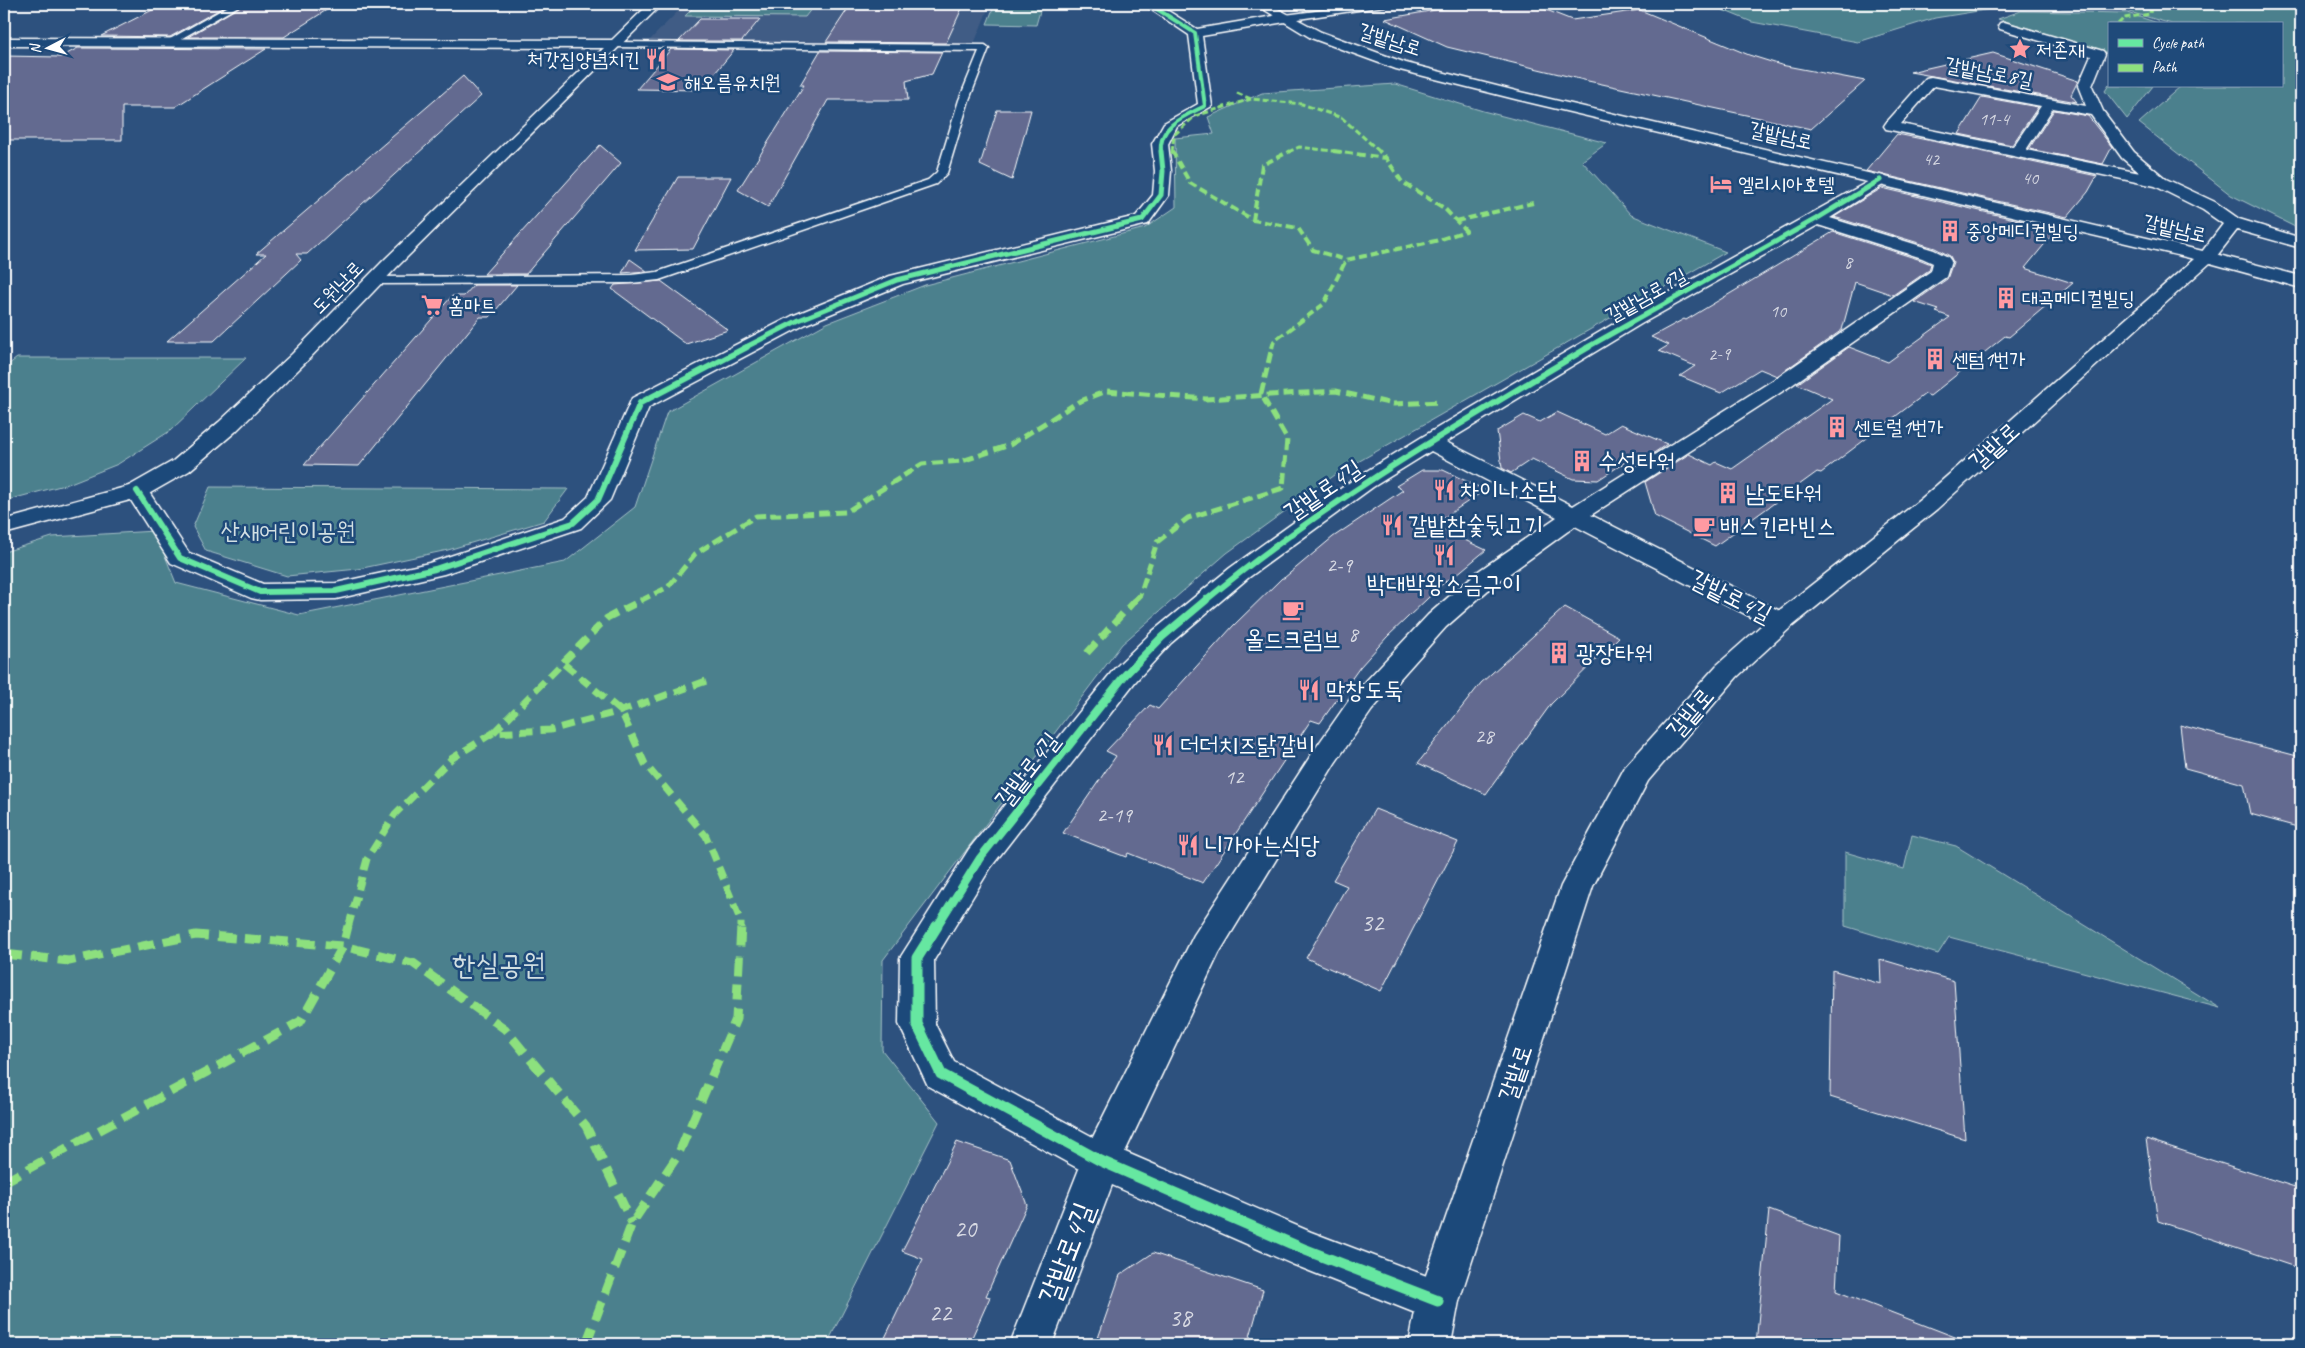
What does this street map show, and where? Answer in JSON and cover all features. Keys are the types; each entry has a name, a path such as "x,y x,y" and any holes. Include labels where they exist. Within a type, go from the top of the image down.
{"street":[{"name":"도원남로","path":"4,527 137,490 181,466 227,427 656,4"},
{"path":"1149,4 1196,33 1285,18"},
{"name":"갈밭남로","path":"1261,4 1334,43 1401,66 1519,96 2207,257 2301,282"},
{"name":"갈밭남로8길","path":"2004,26 2098,54 2085,86 2096,112 2128,155 2160,182 2209,206 2233,223 2301,243"},
{"path":"137,490 180,558 260,592 336,591 435,568 573,523 598,500 640,403 799,320 897,280 1142,220 1161,195 1164,171 1160,144 1171,123 1205,106 1196,33"},
{"path":"4,42 615,44"},
{"name":"갈밭남로8길","path":"2096,112 1931,81 1890,126 2160,182"},
{"name":"갈밭남로8길","path":"2018,152 2049,104"},
{"name":"갈밭남로9길","path":"1430,442 1634,320 1816,219 1880,180"},
{"path":"1574,516 1782,382 1940,273 1942,261 1928,254 1816,219"},
{"path":"2207,257 2233,223"},
{"name":"갈밭로","path":"1430,1344 1438,1301 1577,886 1636,775 1727,671 1781,622 1929,504 2207,257"},
{"name":"갈밭로4길","path":"1101,1161 941,1074 917,1024 917,958 980,858 1125,675 1156,644 1239,573 1366,482 1430,442 1781,622"},
{"name":"갈밭로4길","path":"1031,1344 1101,1161 1206,945 1325,756 1362,703 1437,621 1486,578 1574,516"},
{"path":"1101,1161 1306,1250 1438,1301"}],"lane":[{"path":"167,43 238,4"},
{"path":"1285,18 1385,4"},
{"path":"375,281 631,279 659,276 932,182 942,173 964,100 984,48 615,44"}],"shaded area":[{"path":"685,4 990,4 974,44 649,41"}],"green space":[{"path":"697,4 815,4 805,17 685,16"},
{"path":"995,4 1042,4 1036,25 987,24"},
{"path":"1708,4 2301,4 2301,230 2231,195 2139,123 2179,88 2282,88 2282,22 2165,22 2115,8 2009,6 1935,18 1858,42 1752,22"},
{"path":"2021,11 2127,13 2155,22 2108,22 2108,53 1998,19"},
{"name":"한실공원","path":"1395,84 1483,111 1607,143 1582,161 1631,215 1726,252 1335,475 1227,553 1122,644 883,960 882,1050 939,1122 827,1344 4,1344 4,552 52,537 155,531 176,583 299,615 565,562 635,507 667,412 827,323 925,285 1145,228 1176,207 1175,138 1214,134 1208,117 1262,93"},
{"path":"2108,86 2151,88 2127,119 2105,91"},
{"path":"17,358 246,358 170,431 118,464 68,484 4,501 4,368"},
{"name":"산새어린이공원","path":"210,487 568,489 544,521 448,550 358,569 287,576 206,551 193,527"},
{"path":"1912,835 1956,846 2220,1008 1949,937 1938,954 1845,926 1845,852 1904,869"}],"building":[{"path":"164,4 229,4 170,37 101,36"},
{"path":"244,4 336,4 284,37 188,37"},
{"path":"851,4 964,4 946,43 826,42"},
{"path":"1469,4 1531,4 1572,20 1640,10 1749,55 1781,65 1865,81 1811,129 1588,81 1447,47 1385,19"},
{"path":"700,19 760,19 742,41 679,41"},
{"path":"78,48 266,49 175,107 122,107 122,140 4,140 4,56 61,57"},
{"path":"671,49 734,50 701,90 637,89"},
{"path":"820,51 942,52 932,74 906,81 908,100 828,100 768,207 738,190 804,85 800,85"},
{"path":"1993,53 2078,81 2071,95 2077,102 1910,72"},
{"path":"463,76 481,96 307,254 296,254 301,260 214,341 167,341 266,254 256,254"},
{"path":"1982,97 2038,107 2012,145 1959,134"},
{"path":"997,110 1031,110 1012,180 980,165"},
{"path":"2054,110 2088,116 2112,147 2103,164 2029,149"},
{"path":"1897,134 2097,176 2088,192 2067,217 1866,171"},
{"path":"600,145 621,163 526,274 484,274"},
{"path":"678,177 731,177 693,249 635,250"},
{"path":"1882,188 2057,229 2025,268 2073,283 2009,337 2005,336 1930,396 1925,394 1821,473 1817,472 1715,546 1655,516 1645,482 1689,454 1712,465 1716,462 1732,469 1832,399 1797,384 1849,347 1888,362 1950,317 1936,312 1939,310 1914,302 1947,279 1953,262 1950,256 1935,248 1834,217"},
{"path":"1833,232 1921,260 1931,264 1929,270 1893,295 1855,282 1842,330 1777,376 1760,369 1721,393 1680,376 1695,366 1659,351 1669,345 1651,337 1684,319 1686,320"},
{"path":"630,259 647,271 622,273"},
{"path":"661,281 728,330 686,344 612,289 615,285"},
{"path":"474,285 517,285 490,317 480,317 359,466 304,465 452,296 464,296"},
{"name":"수성타워","path":"1557,412 1605,434 1621,424 1667,444 1639,463 1636,455 1598,480 1573,479 1532,459 1511,473 1502,468 1497,431 1524,415 1540,422"},
{"path":"1422,470 1443,470 1485,490 1433,525 1486,550 1450,580 1448,579 1387,637 1360,667 1320,723 1311,720 1203,883 1128,853 1126,857 1063,833 1116,756 1106,751 1150,705 1158,709 1233,626 1282,578 1333,537 1403,490 1396,486"},
{"path":"1565,607 1619,637 1551,704 1486,794 1418,763 1481,683"},
{"path":"2180,725 2301,757 2301,828 2250,814 2244,784 2185,768"},
{"path":"1375,809 1458,842 1381,991 1306,958 1347,886 1333,880"},
{"path":"1880,959 1954,981 1965,1139 1830,1097 1832,970 1881,984"},
{"path":"2146,1139 2301,1189 2301,1269 2158,1221"},
{"path":"957,1142 1010,1160 1027,1205 986,1296 990,1297 969,1344 882,1344 923,1259 902,1251"},
{"path":"1769,1210 1839,1236 1836,1291 1968,1342 1968,1344 1756,1344"},
{"path":"1153,1253 1263,1290 1248,1344 1096,1344 1120,1275"}],"marked path":[{"path":"2120,22 2124,18 2150,14 2151,4"},
{"path":"1087,653 1140,595 1157,542 1188,518 1283,488 1287,439 1261,394 1274,341 1324,304 1346,260 1435,241 1466,231 1444,208 1402,182 1386,158 1342,118 1302,104 1251,99 1237,93"},
{"path":"1251,99 1195,116 1174,135 1172,152 1190,183 1253,220 1298,228 1313,250 1346,260"},
{"path":"1253,220 1262,165 1299,147 1386,158"},
{"path":"1456,221 1533,203"},
{"path":"493,733 607,618 668,587 695,554 756,516 846,512 922,464 962,461 1010,445 1078,402 1107,391 1206,399 1336,391 1393,404 1440,402"},
{"path":"564,664 621,711 645,764 706,836 741,922 736,1019 678,1155 632,1223 586,1344"},
{"path":"4,1182 301,1021 343,946 367,859 395,814 451,759 493,733 550,730 621,711 712,679"},
{"path":"4,954 69,961 196,935 343,946 413,963 505,1029 586,1126 632,1223"}],"cycle path":[{"path":"137,491 180,558 260,592 336,591 435,569 573,523 598,500 640,403 799,320 897,280 1142,220 1161,195 1163,171 1160,144 1171,123 1205,106 1195,33 1149,4"},
{"path":"1438,1301 1306,1250 1101,1161 941,1074 917,1024 917,958 980,858 1125,675 1162,637 1239,573 1365,482 1430,442 1634,320 1816,219 1880,180"}],"place":[{"name":"저존재","path":"2020,49"},
{"name":"처갓집양념치킨","path":"656,59"},
{"name":"해오름유치원","path":"668,82"},
{"name":"엘리시아호텔","path":"1721,184"},
{"name":"중앙메디컬빌딩","path":"1950,231"},
{"name":"대곡메디컬빌딩","path":"2006,298"},
{"name":"홈마트","path":"432,305"},
{"name":"센텀1번가","path":"1935,359"},
{"name":"센트럴1번가","path":"1837,427"},
{"name":"수성타워","path":"1582,461"},
{"name":"차이나소담","path":"1444,490"},
{"name":"남도타워","path":"1728,493"},
{"name":"갈밭참숯뒷고기","path":"1392,525"},
{"name":"배스킨라빈스","path":"1704,526"},
{"name":"박대박왕소금구이","path":"1444,555"},
{"name":"올드크럼브","path":"1293,610"},
{"name":"광장타워","path":"1559,653"},
{"name":"막창도둑","path":"1309,690"},
{"name":"더더치즈닭갈비","path":"1163,745"},
{"name":"니가아는식당","path":"1188,845"}]}
